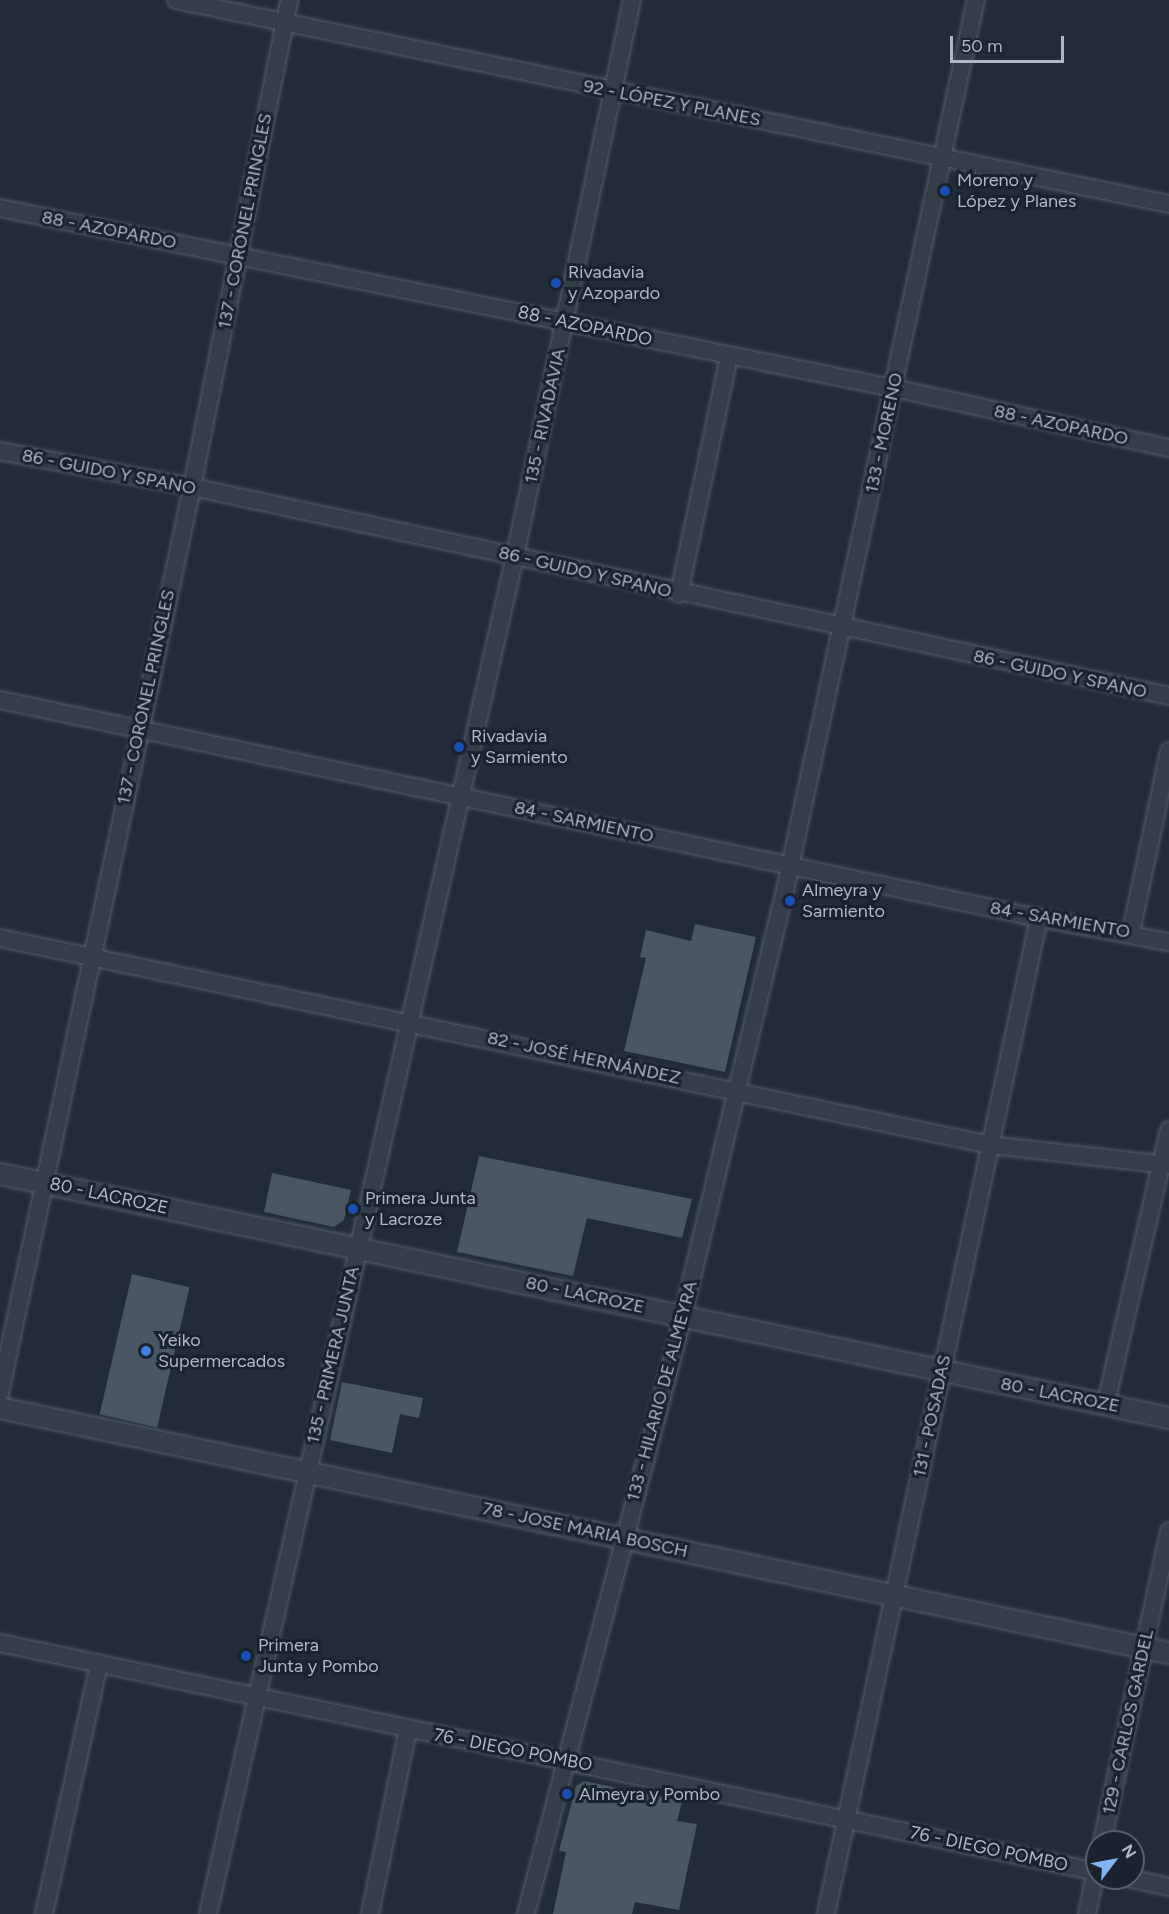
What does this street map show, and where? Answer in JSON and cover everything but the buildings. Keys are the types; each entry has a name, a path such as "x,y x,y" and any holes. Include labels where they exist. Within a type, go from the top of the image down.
{"street":[{"name":"92 - LÓPEZ Y PLANES","path":"176,0 613,92 940,156 1169,204"},
{"name":"137 - CORONEL PRINGLES","path":"0,1393 90,958 192,487 289,0"},
{"name":"135 - RIVADAVIA","path":"459,796 515,556 632,0"},
{"name":"133 - MORENO","path":"791,866 843,629 940,156 976,0"},
{"name":"88 - AZOPARDO","path":"0,208 893,388 1169,448"},
{"path":"679,594 729,356"},
{"name":"86 - GUIDO Y SPANO","path":"0,451 192,487 515,556 679,594 1169,696"},
{"name":"84 - SARMIENTO","path":"0,700 140,727 1039,918 1131,932 1169,942"},
{"path":"1131,932 1169,751"},
{"name":"135 - PRIMERA JUNTA","path":"208,1914 459,796"},
{"name":"133 - HILARIO DE ALMEYRA","path":"526,1914 682,1316 791,866"},
{"name":"131 - POSADAS","path":"826,1914 1039,918"},
{"name":"82 - JOSÉ HERNÁNDEZ","path":"0,938 408,1021 990,1145 1166,1165"},
{"path":"1106,1403 1166,1165 1169,1130"},
{"name":"80 - LACROZE","path":"0,1174 358,1247 941,1371 1106,1403 1169,1418"},
{"name":"78 - JOSE MARIA BOSCH","path":"0,1408 1169,1653"},
{"name":"129 - CARLOS GARDEL","path":"1105,1830 1169,1531"},
{"name":"76 - DIEGO POMBO","path":"0,1642 408,1729 1085,1867"},
{"path":"44,1914 99,1663"},
{"path":"370,1914 408,1729"},
{"path":"1145,1882 1169,1887"},
{"path":"1087,1914 1092,1890"}],"place":[{"name":"Moreno y López y Planes","path":"945,191"},
{"name":"Rivadavia y Azopardo","path":"556,283"},
{"name":"Rivadavia y Sarmiento","path":"459,747"},
{"name":"Almeyra y Sarmiento","path":"790,901"},
{"name":"Primera Junta y Lacroze","path":"353,1209"},
{"name":"Yeiko Supermercados","path":"146,1351"},
{"name":"Primera Junta y Pombo","path":"246,1656"},
{"name":"Almeyra y Pombo","path":"567,1794"}]}
